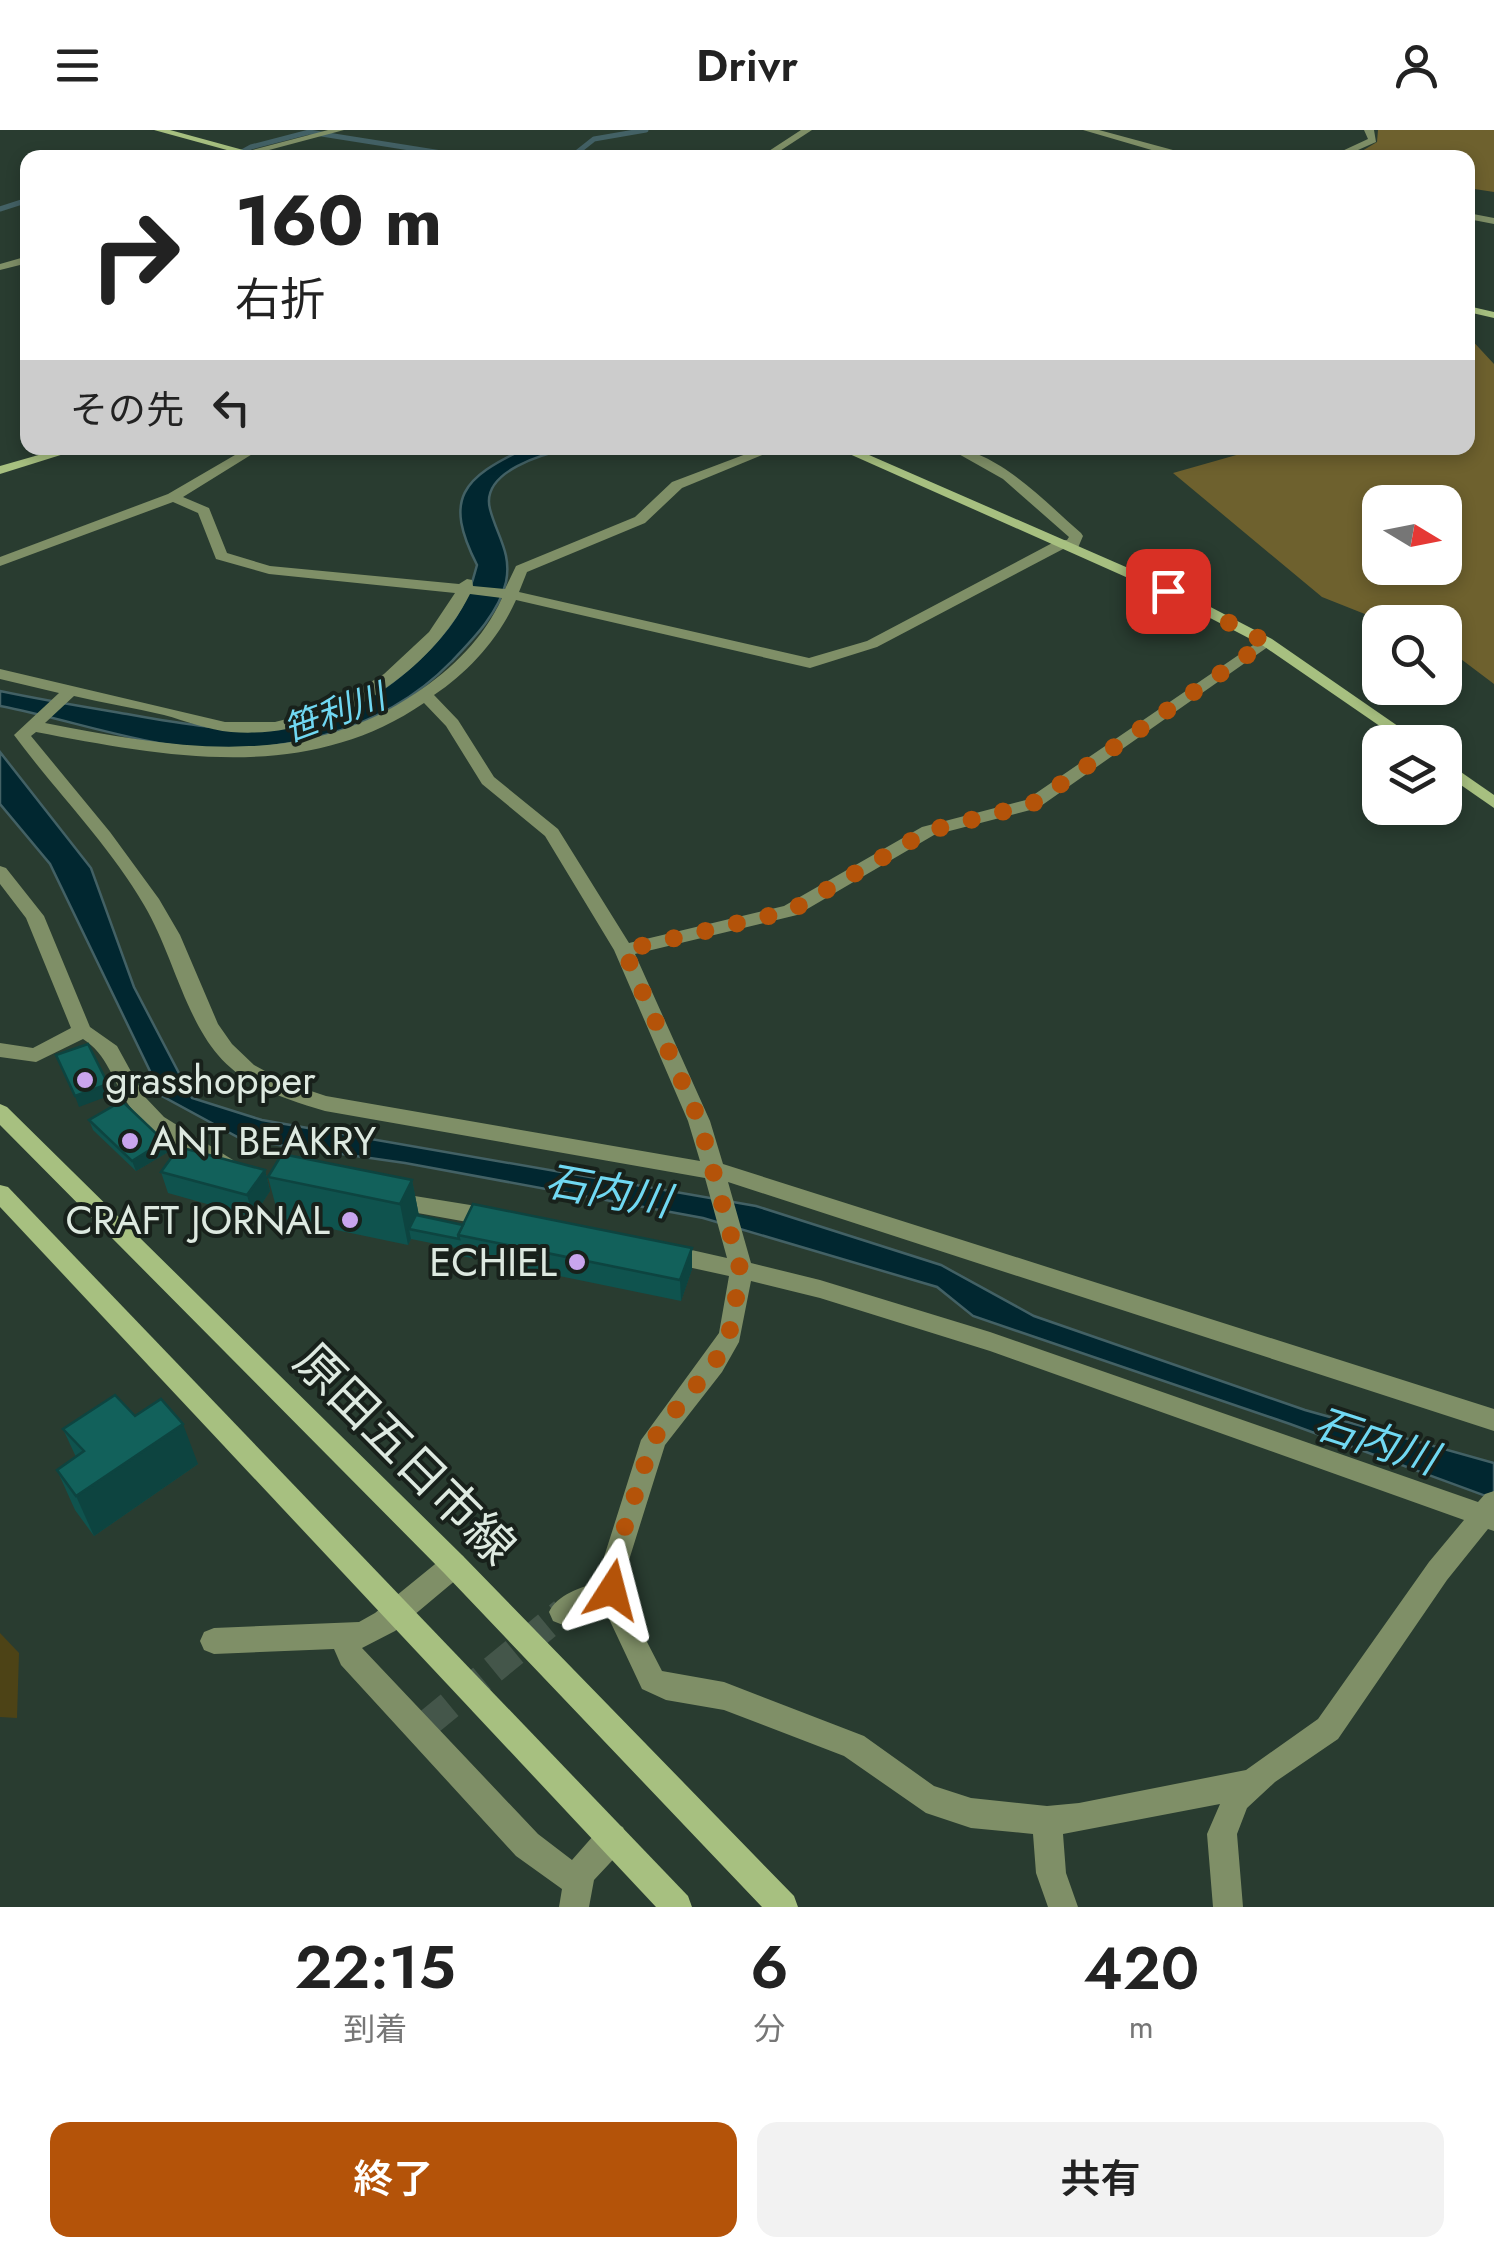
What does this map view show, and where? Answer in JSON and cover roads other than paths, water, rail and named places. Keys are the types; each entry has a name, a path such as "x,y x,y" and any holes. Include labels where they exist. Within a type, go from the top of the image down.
{"main road":[{"path":"159,130 243,150"},
{"path":"0,470 50,455"},
{"path":"859,455 1068,545 1266,642 1388,725"},
{"path":"1462,779 1494,803"},
{"name":"原田五日市線","path":"0,1112 454,1565 783,1907"},
{"path":"0,1193 677,1907"}],"street":[{"path":"251,150 339,130"},
{"path":"775,150 806,130"},
{"path":"1088,130 1161,150"},
{"path":"1350,150 1373,140 1369,130"},
{"path":"1142,150 1146,146"},
{"path":"0,562 173,498 244,455"},
{"path":"34,725 144,748 248,754 309,746 374,725 427,696 491,631 521,570 640,520 677,485 755,455"},
{"path":"173,498 204,512 220,556 268,570 509,594 810,663 872,644 1068,545 1076,536 1008,476 968,455"},
{"path":"0,674 67,694 232,728 318,716 380,688 440,633 467,587"},
{"path":"624,950 790,911 928,831 1032,804 1266,642"},
{"path":"67,694 22,736 153,904 220,1048 245,1070 292,1094 715,1175 1494,1420"},
{"path":"427,696 452,722 488,780 552,834 624,950 699,1120 740,1266 728,1340 713,1365 659,1430 615,1558 612,1590 618,1614 647,1673 658,1684 724,1696 854,1746 926,1798 948,1807 1047,1821 1253,1783"},
{"path":"0,872 35,916 82,1031"},
{"path":"0,1050 36,1055 82,1031 97,1036 115,1058 138,1102 174,1138 231,1169 247,1173"},
{"path":"372,1196 524,1222"},
{"path":"650,1250 740,1266 882,1308 1490,1511 1438,1571 1328,1730 1236,1798 1222,1834 1222,1878 1228,1907"},
{"path":"214,1640 342,1636 374,1630 454,1565"},
{"path":"563,1612 612,1590"},
{"path":"342,1636 351,1656 423,1726 576,1895"},
{"path":"1047,1821 1051,1873 1064,1907"},
{"path":"576,1895 580,1873 612,1838"}],"water":[{"path":"512,455 544,455 504,474 490,496 490,509 505,553 507,572 502,593 484,625 451,662 391,708 321,736 284,744 208,748 149,741 0,706 0,691 169,721 245,729 282,727 351,708 418,660 455,617 477,565 461,523 465,493 473,481"},
{"name":"石内川","path":"0,752 91,868 134,987 192,1098 262,1120 756,1206 941,1265 1034,1316 1305,1410 1494,1463 1494,1499 1290,1424 973,1316 937,1287 703,1218 405,1163 243,1140 162,1096 50,864 0,804"}],"waterway":[{"path":"580,150 594,139 646,130"},
{"path":"246,150 309,132 423,150"},
{"path":"0,209 20,203"}],"tunnel":[{"path":"428,1723 563,1612"}],"place":[{"name":"grasshopper","path":"85,1080"},
{"name":"ANT BEAKRY","path":"130,1141"},
{"name":"CRAFT JORNAL","path":"350,1220"},
{"name":"ECHIEL","path":"577,1262"}],"water label":[{"name":"笹利川","path":"334,713"}]}
